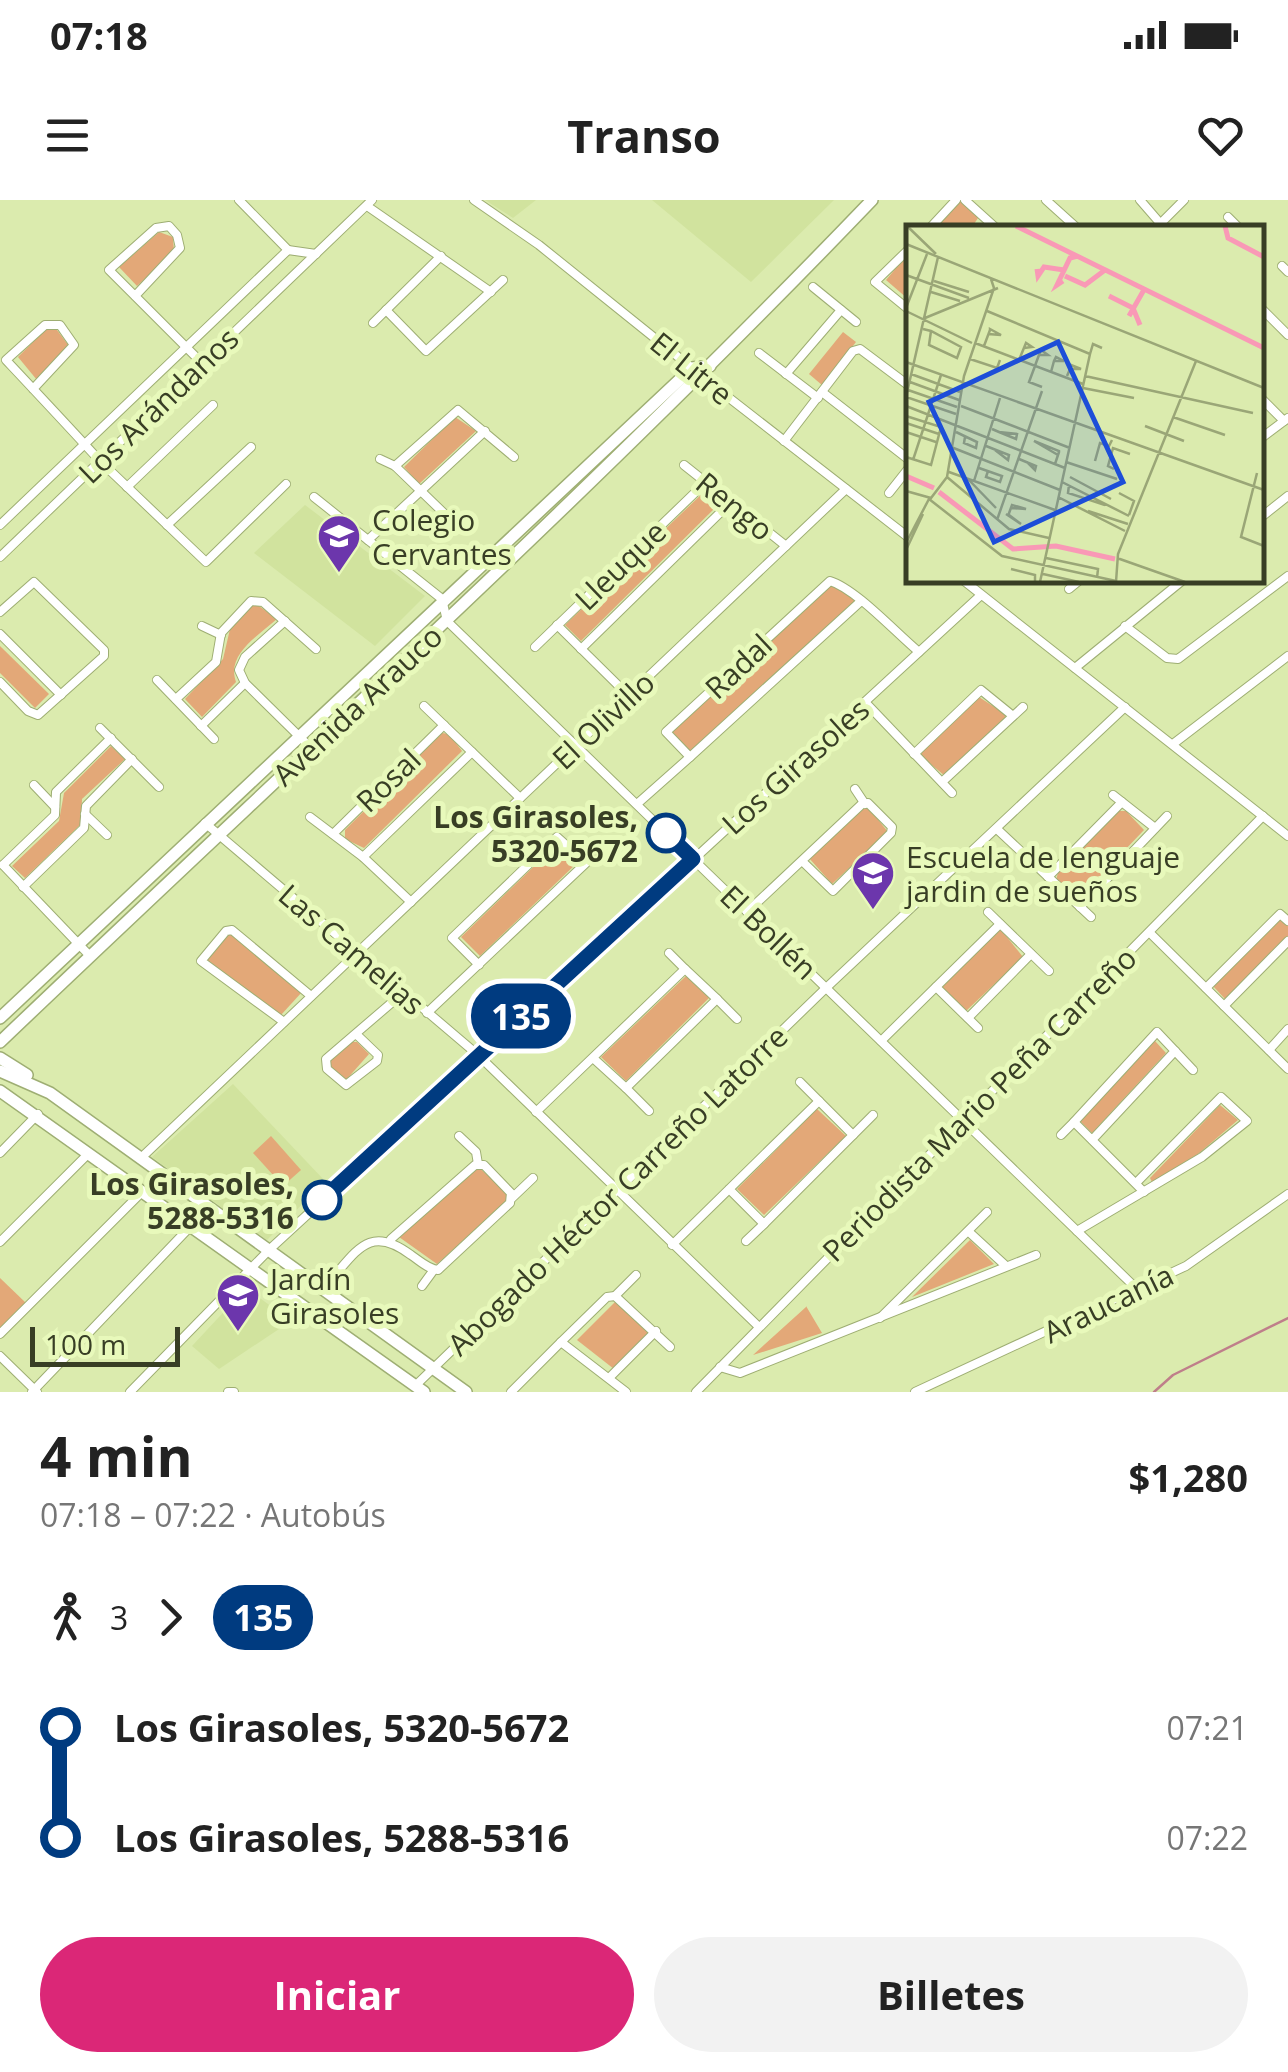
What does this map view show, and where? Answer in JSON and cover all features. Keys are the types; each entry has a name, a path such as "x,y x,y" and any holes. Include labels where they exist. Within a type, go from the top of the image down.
{"street":[{"name":"El Litre","path":"474,200 540,245 701,370 784,441 906,535"},
{"name":"Avenida Arauco","path":"0,1042 447,621 872,200"},
{"path":"933,225 956,200"},
{"path":"965,200 993,225"},
{"path":"1046,200 1074,225"},
{"path":"1128,200 1140,202 1158,225 1184,200"},
{"path":"247,202 288,250 316,254"},
{"path":"370,203 490,292"},
{"name":"Los Arándanos","path":"0,556 370,203"},
{"path":"1228,217 1235,225"},
{"path":"134,296 180,248 177,234 169,226 156,228 109,270 134,296 202,363"},
{"name":"Los Arándanos","path":"0,525 288,250"},
{"path":"906,252 874,282 906,307"},
{"path":"373,322 441,256"},
{"path":"386,310 426,351 503,280"},
{"path":"813,287 856,322"},
{"path":"1263,309 1288,335"},
{"path":"786,374 841,310"},
{"path":"1280,326 1288,318"},
{"path":"33,389 74,346 60,325 45,325 6,360 100,461 206,562 286,484"},
{"path":"784,441 834,370 860,349 906,384"},
{"path":"759,352 906,458"},
{"name":"Avenida Arauco","path":"0,1018 442,599 701,370"},
{"path":"1263,400 1286,419 1263,437"},
{"path":"127,486 213,406"},
{"path":"395,466 453,411 462,411 514,457"},
{"path":"368,540 486,431"},
{"path":"167,525 251,446"},
{"path":"380,459 395,466 452,522"},
{"name":"Rengo","path":"684,465 786,546"},
{"path":"889,493 906,471"},
{"name":"Lleuque","path":"535,647 706,482"},
{"name":"El Olivillo","path":"142,1157 846,489"},
{"path":"1263,516 1288,496"},
{"path":"314,498 442,599 447,621"},
{"name":"Lleuque","path":"582,649 731,502"},
{"path":"1125,626 1167,658 1178,659 1288,576"},
{"name":"Radal","path":"637,804 690,757 860,602 830,581 666,732 690,757"},
{"path":"0,612 34,582 104,650 104,656 38,715 28,711 0,682"},
{"path":"966,582 1288,836"},
{"path":"1069,589 1078,582"},
{"path":"1075,668 1180,582"},
{"name":"Los Girasoles","path":"130,1392 270,1249 982,594"},
{"path":"176,700 216,662 221,635 251,601 263,602 316,650"},
{"path":"860,602 918,652"},
{"name":"El Bollén","path":"447,621 1138,1290"},
{"path":"284,622 245,657 239,670 244,682 310,747"},
{"path":"558,625 628,696"},
{"path":"202,626 221,635"},
{"path":"0,634 62,695"},
{"path":"1173,744 1288,656"},
{"path":"157,680 214,740"},
{"path":"201,726 244,682"},
{"path":"968,682 1013,716"},
{"path":"914,754 979,693"},
{"path":"865,702 952,793"},
{"path":"424,706 520,798"},
{"path":"942,782 1023,707"},
{"name":"Abogado Héctor Carreño Latorre","path":"419,1389 433,1368 826,988 1125,707"},
{"name":"Rosal","path":"333,834 444,725"},
{"path":"100,728 160,787"},
{"path":"90,956 2,864 54,815 56,792 110,738"},
{"name":"Rosal","path":"363,856 472,752"},
{"path":"23,887 84,828 86,806 132,759"},
{"path":"34,785 55,807"},
{"path":"802,860 833,891 889,836 892,827 855,788"},
{"path":"1113,795 1155,828"},
{"path":"1048,877 1122,802"},
{"path":"747,912 867,803"},
{"path":"86,814 107,834"},
{"path":"1080,907 1166,816"},
{"name":"Periodista Mario Peña Carreño","path":"696,1392 1263,816"},
{"path":"310,817 363,856 410,902"},
{"name":"Las Camelias","path":"206,823 478,1056 758,1326"},
{"path":"998,830 1092,917"},
{"path":"426,1013 479,965 586,864 557,837 452,938 479,965"},
{"path":"988,912 1048,971"},
{"path":"1206,988 1280,914 1288,921"},
{"path":"881,1041 1000,924"},
{"path":"284,1022 201,961 226,930 232,930 311,996"},
{"path":"1150,932 1288,1069"},
{"path":"1224,1006 1288,940"},
{"path":"669,953 737,1019"},
{"path":"968,1018 1030,954"},
{"path":"536,1112 685,969"},
{"path":"936,987 978,1028"},
{"path":"356,1034 378,1055 377,1061 346,1085 325,1064 356,1034 403,993"},
{"path":"626,1088 717,999"},
{"path":"1269,1050 1288,1030"},
{"path":"1061,1135 1157,1032 1193,1070"},
{"path":"1092,1140 1175,1052"},
{"path":"0,1058 466,1392"},
{"path":"593,1058 648,1110"},
{"path":"0,1071 50,1094"},
{"path":"800,1082 853,1135"},
{"path":"1136,1184 1230,1087"},
{"path":"0,1090 38,1114 140,1194 419,1389"},
{"path":"1221,1097 1256,1126"},
{"path":"672,1244 819,1101"},
{"path":"0,1153 38,1114"},
{"path":"746,1241 873,1115"},
{"path":"1077,1231 1202,1157 1245,1120"},
{"path":"1074,1122 1144,1192"},
{"path":"459,1136 476,1152 478,1164 492,1173 512,1198"},
{"path":"0,1242 88,1154"},
{"path":"391,1240 478,1164"},
{"path":"323,1288 372,1239 391,1240 438,1270 533,1178"},
{"path":"729,1189 764,1224"},
{"path":"0,1334 140,1194"},
{"name":"Araucanía","path":"915,1392 1138,1290 1245,1228 1288,1194"},
{"path":"877,1321 987,1212"},
{"path":"0,1356 34,1391 189,1228"},
{"path":"968,1232 1006,1266"},
{"path":"720,1368 740,1373 1036,1254"},
{"path":"422,1286 433,1270"},
{"path":"514,1391 607,1297 615,1296 636,1275"},
{"path":"615,1296 670,1347"},
{"path":"610,1378 656,1332"},
{"path":"561,1342 626,1392"}],"shaded area":[{"path":"485,200 536,200 513,218"},
{"path":"652,200 834,200 751,282"},
{"path":"959,200 978,218 973,225 934,225"},
{"path":"159,232 173,237 174,252 137,286 119,267"},
{"path":"906,256 906,297 886,280"},
{"path":"46,329 57,330 69,346 37,380 18,357"},
{"path":"843,332 856,342 822,385 809,374"},
{"path":"455,417 476,431 419,484 404,467"},
{"path":"706,490 721,502 581,641 565,625"},
{"name":"Colegio Cervantes","path":"305,505 425,596 375,646 254,553"},
{"path":"832,583 855,601 690,751 669,730"},
{"path":"252,606 259,606 277,619 240,654 234,672 236,682 202,717 185,699 223,659 230,629"},
{"path":"0,646 49,694 35,708 0,673"},
{"path":"979,697 1005,714 1005,719 945,776 921,756 922,750"},
{"path":"442,733 449,734 462,751 364,848 345,839 345,830"},
{"path":"111,746 125,759 82,799 81,824 25,878 12,866 59,821 64,793"},
{"path":"868,807 888,832 832,884 809,858 861,808"},
{"path":"1119,811 1126,811 1144,830 1080,897 1056,880 1058,873"},
{"path":"557,844 578,862 480,956 461,937"},
{"path":"1279,917 1288,926 1288,937 1226,1000 1212,985"},
{"path":"996,931 1002,931 1023,957 965,1012 943,990 943,985"},
{"path":"229,932 302,992 281,1015 206,964 205,957"},
{"path":"686,976 709,998 626,1081 601,1057"},
{"path":"1155,1041 1166,1053 1092,1133 1080,1121"},
{"path":"349,1042 357,1042 369,1054 346,1080 329,1066 330,1059"},
{"path":"233,1084 325,1181 267,1240 152,1157"},
{"path":"1220,1105 1238,1120 1198,1154 1152,1182 1150,1178"},
{"path":"817,1109 846,1136 764,1215 737,1189"},
{"path":"271,1136 301,1170 283,1186 253,1153"},
{"path":"477,1166 509,1194 508,1200 437,1264 399,1237"},
{"path":"970,1240 994,1264 912,1297"},
{"path":"0,1278 26,1303 0,1330"},
{"name":"Jardín Girasoles","path":"246,1288 291,1321 219,1369 192,1346"},
{"path":"615,1302 649,1333 614,1369 577,1340"},
{"path":"806,1307 822,1333 753,1355"}],"waterway":[{"path":"1154,1392 1173,1375 1288,1318"}],"bus line":[{"name":"135","path":"322,1200 693,859 666,833"}],"place":[{"name":"Colegio Cervantes","path":"339,574"},
{"name":"Los Girasoles, 5320-5672","path":"666,833"},
{"name":"Escuela de lenguaje jardin de sueños","path":"873,911"},
{"name":"Los Girasoles, 5288-5316","path":"322,1200"},
{"name":"Jardín Girasoles","path":"238,1333"}]}
